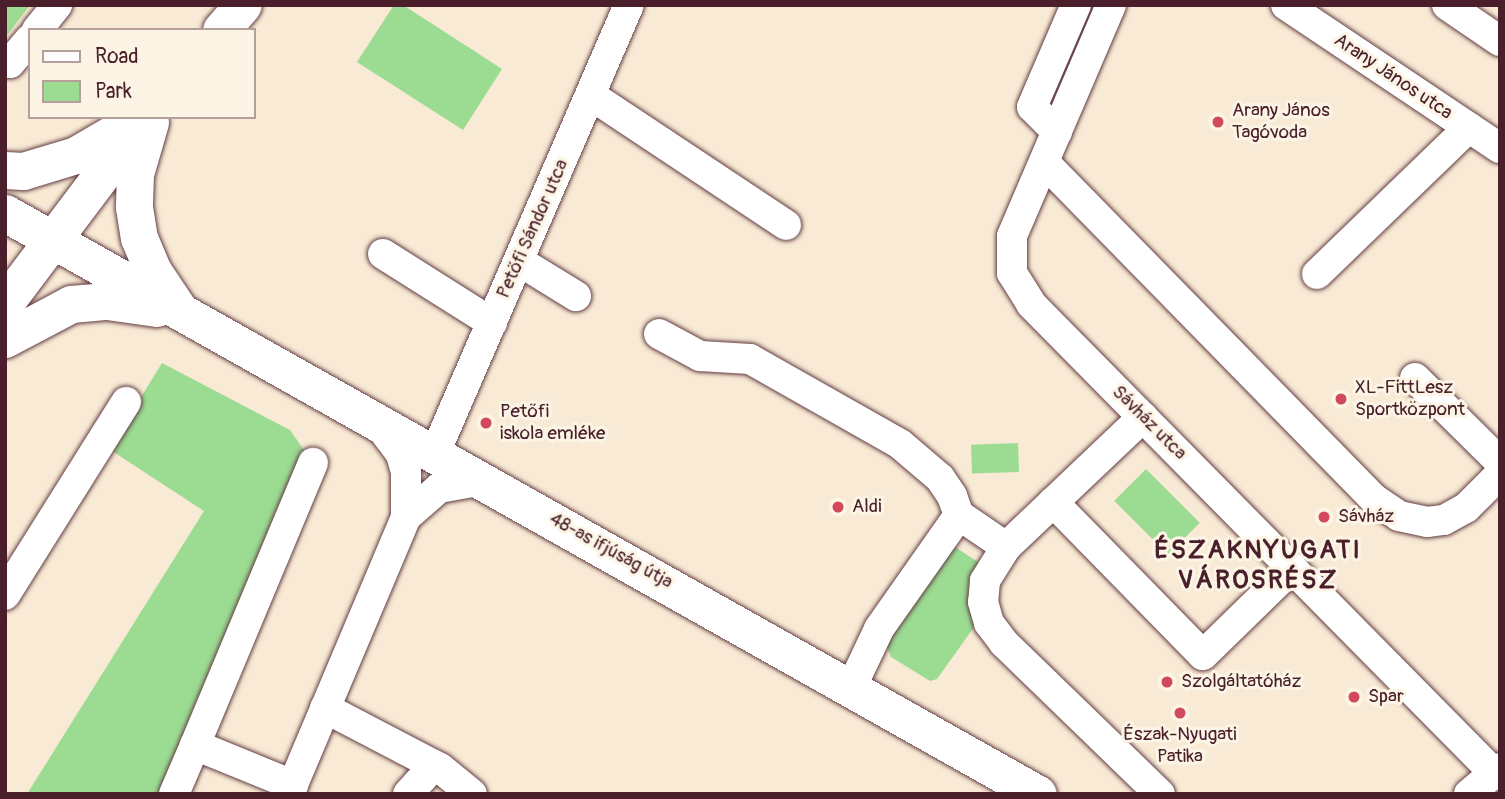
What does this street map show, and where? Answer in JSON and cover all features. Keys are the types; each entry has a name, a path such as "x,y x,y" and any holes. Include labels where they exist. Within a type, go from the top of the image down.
{"main road":[{"path":"223,28 243,5"},
{"path":"5,170 23,171 76,155 135,119"},
{"path":"5,303 50,239 143,119"},
{"path":"150,119 135,174 134,207 139,238 153,271 182,314"},
{"name":"48-as ifjúság útja","path":"5,213 852,686 1038,794"},
{"path":"5,339 71,304 107,300 182,314"}],"street":[{"path":"39,28 57,5"},
{"name":"Petőfi Sándor utca","path":"435,453 592,96 629,5"},
{"path":"1057,132 1032,107 1076,5"},
{"name":"Sávház utca","path":"1111,5 1012,236 1012,273 1031,304 1292,568 1497,770"},
{"name":"Arany János utca","path":"1286,5 1500,148"},
{"path":"1447,5 1500,41"},
{"path":"5,59 10,63 28,41"},
{"path":"592,96 786,225"},
{"path":"1317,274 1469,127"},
{"path":"1044,162 1374,499 1399,516 1427,522 1444,520 1466,508 1500,474"},
{"path":"383,254 492,323"},
{"path":"519,261 576,296"},
{"path":"659,334 700,356 750,359 900,444 940,478 959,515 1006,547"},
{"path":"1415,378 1500,462"},
{"path":"5,595 126,402"},
{"path":"1143,417 1006,547 985,581 983,602 989,623 1004,643 1160,794"},
{"path":"195,745 291,789 406,517 406,472 401,454 377,422"},
{"path":"174,794 313,463"},
{"path":"406,517 439,488 472,482 496,486"},
{"path":"1053,502 1203,655 1292,568"},
{"path":"852,686 879,629 959,515"},
{"path":"325,708 434,765 472,794"},
{"path":"408,794 434,765"},
{"path":"1469,794 1497,770"}],"green space":[{"path":"5,5 30,5 5,38"},
{"path":"394,5 403,5 502,69 463,130 357,62"},
{"path":"162,363 290,430 313,463 174,794 27,794 204,511 109,449"},
{"path":"1018,443 1019,472 972,474 971,445"},
{"path":"1146,469 1200,523 1168,555 1114,501"},
{"path":"952,545 981,564 977,623 937,679 930,681 891,657 885,643"}],"place":[{"name":"Arany János Tagóvoda","path":"1218,122"},
{"name":"XL-FittLesz Sportközpont","path":"1341,399"},
{"name":"Petőfi iskola emléke","path":"486,423"},
{"name":"Aldi","path":"838,507"},
{"name":"Sávház","path":"1324,517"},
{"name":"Szolgáltatóház","path":"1167,682"},
{"name":"Spar","path":"1354,697"},
{"name":"Észak-Nyugati Patika","path":"1180,713"}],"district":[{"name":"ÉSZAKNYUGATI VÁROSRÉSZ","path":"1258,566"}]}
